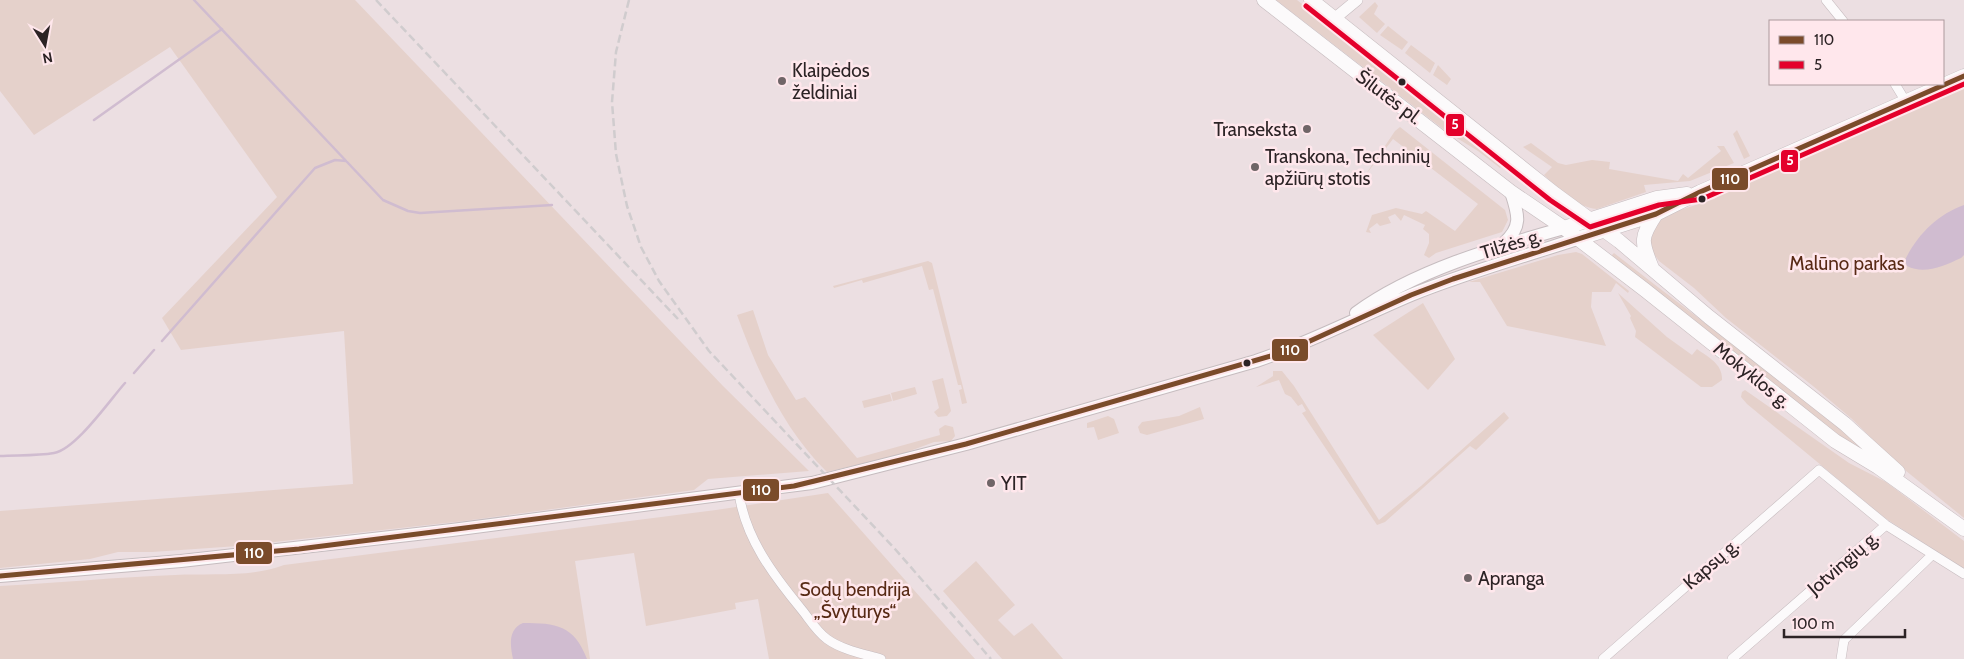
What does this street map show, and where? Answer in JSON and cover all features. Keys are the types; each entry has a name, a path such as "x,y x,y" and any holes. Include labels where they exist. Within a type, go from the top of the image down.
{"main road":[{"name":"Šilutės pl.","path":"1264,0 1511,192 1564,228"},
{"name":"Šilutės pl.","path":"1311,0 1555,194 1591,220"},
{"name":"Tilžės g.","path":"1944,85 1964,76"},
{"name":"Tilžės g.","path":"0,576 190,560 516,522 824,481 966,444 1288,351 1336,328 1453,279 1656,214 1700,192 1944,85"},
{"path":"1502,245 1515,234 1518,216 1511,192"},
{"name":"Tilžės g.","path":"1336,328 1366,305 1395,290 1502,245 1591,220 1657,198 1700,192"},
{"path":"1654,271 1643,246 1643,240 1645,231 1656,214"},
{"name":"Mokyklos g.","path":"1591,220 1844,424 1964,530"},
{"name":"Mokyklos g.","path":"1564,228 1835,441 1878,467 1945,514"}],"street":[{"path":"1334,19 1357,0"},
{"path":"1826,0 1842,20"},
{"path":"1896,85 1906,102"},
{"name":"Kapsų g.","path":"1603,659 1819,470 1886,525"},
{"path":"739,493 742,513 756,545 783,587 821,634 835,644 881,659"},
{"path":"1886,525 1932,556 1964,574"},
{"name":"Jotvingių g.","path":"1732,659 1886,525"},
{"path":"1841,659 1844,640 1932,556"}],"green space":[{"path":"0,0 355,0 723,386 809,471 708,479 694,490 464,521 238,546 152,552 118,552 90,559 0,568 0,511 353,484 344,331 181,350 162,318 277,197 170,47 34,135 0,91"},
{"path":"1276,0 1297,0 1503,164 1500,168 1478,151 1447,132"},
{"path":"1375,2 1378,6 1374,14 1385,24 1377,33 1359,17"},
{"path":"1388,26 1408,42 1402,50 1380,35"},
{"path":"1411,45 1435,63 1430,73 1405,53"},
{"path":"1438,65 1451,79 1447,85 1433,75"},
{"name":"Malūno parkas","path":"1964,84 1964,518 1900,466 1852,419 1813,386 1726,318 1694,288 1659,261 1648,246 1652,223 1668,214 1714,199 1736,185"},
{"path":"1400,127 1505,210 1508,220 1502,232 1436,253 1429,258 1424,255 1429,243 1429,234 1423,229 1425,225 1404,215 1401,221 1395,214 1388,217 1391,223 1380,226 1377,223 1369,229 1371,233 1366,232 1372,215 1396,208 1422,214 1426,211 1455,231 1478,204 1393,139 1364,177 1395,131"},
{"path":"1737,130 1750,156 1744,159 1733,134"},
{"path":"1531,143 1558,163 1566,165 1592,160 1610,162 1609,169 1678,181 1683,174 1688,178 1721,151 1717,146 1724,146 1734,163 1690,181 1644,185 1646,192 1597,209 1589,208 1575,201 1544,175 1552,167 1523,147"},
{"path":"1576,252 1582,254 1629,291 1628,293 1616,283 1611,292 1592,292 1591,307 1606,346 1507,326 1480,282 1469,282 1558,255"},
{"path":"1614,253 1780,380 1876,460 1847,444 1610,257"},
{"path":"928,261 932,263 967,403 962,404 959,390 962,389 961,385 958,385 933,289 929,290 922,266 863,283 862,280 834,288 833,286"},
{"path":"1618,293 1667,337 1692,355 1697,349 1710,358 1720,370 1722,380 1712,387 1701,387 1635,337 1636,331 1630,318 1631,316"},
{"path":"1423,303 1455,359 1428,390 1373,335"},
{"path":"753,310 768,355 796,400 805,397 857,458 940,435 939,429 945,425 953,427 955,436 951,441 934,442 902,454 827,472 797,437 773,399 763,378 737,315"},
{"path":"1273,371 1282,371 1294,386 1379,520 1421,486 1504,412 1509,418 1476,450 1470,446 1385,522 1377,525 1302,413 1306,411 1302,404 1298,406 1291,397 1285,394 1279,380 1256,387 1273,376"},
{"path":"943,378 951,411 947,416 938,417 934,412 939,408 932,381"},
{"path":"915,387 917,394 893,401 891,393"},
{"path":"1745,390 1849,463 1886,482 1964,541 1964,569 1885,518 1747,404 1741,397 1742,392"},
{"path":"890,394 892,401 864,408 862,401"},
{"path":"1200,407 1204,419 1147,435 1140,433 1138,427 1142,422 1179,416"},
{"path":"1108,416 1114,419 1119,433 1098,440 1094,427 1087,428 1087,423"},
{"name":"Sodų bendrija „Švyturys“","path":"828,493 975,659 769,659 758,599 735,603 736,609 646,626 634,553 575,561 590,659 0,659 0,586 153,576 258,572 284,565 716,510"},
{"path":"976,561 1015,605 998,620 1014,636 1032,623 1063,659 1002,659 943,591"}],"shaded area":[{"path":"1964,205 1964,255 1954,261 1927,270 1914,269 1907,266 1905,260 1929,226 1954,209"},
{"path":"523,623 554,625 562,628 576,639 587,659 513,659 511,648 512,633"}],"waterway":[{"path":"194,0 383,200 408,211 420,213 552,205"},
{"path":"94,120 222,29"},
{"path":"162,341 315,168 335,160 346,161"},
{"path":"134,373 154,350"},
{"path":"0,456 47,454 63,450 82,434 125,383"}],"railway":[{"path":"376,0 678,319"},
{"path":"629,0 616,52 612,102 616,154 627,206 641,247 659,281 709,351 895,549 991,659"}],"transit line":[{"name":"5","path":"1306,6 1550,200 1590,227 1659,205 1702,199 1964,84"},
{"name":"110","path":"1944,85 1964,76"},
{"name":"110","path":"0,576 299,549 794,486 966,444 1288,351 1411,295 1453,279 1656,214 1700,192 1944,85"}],"place":[{"name":"Klaipėdos želdiniai","path":"782,81"},
{"name":"Transeksta","path":"1307,129"},
{"name":"Transkona, Techninių apžiūrų stotis","path":"1255,167"},
{"name":"YIT","path":"991,483"},
{"name":"Apranga","path":"1468,578"}]}
